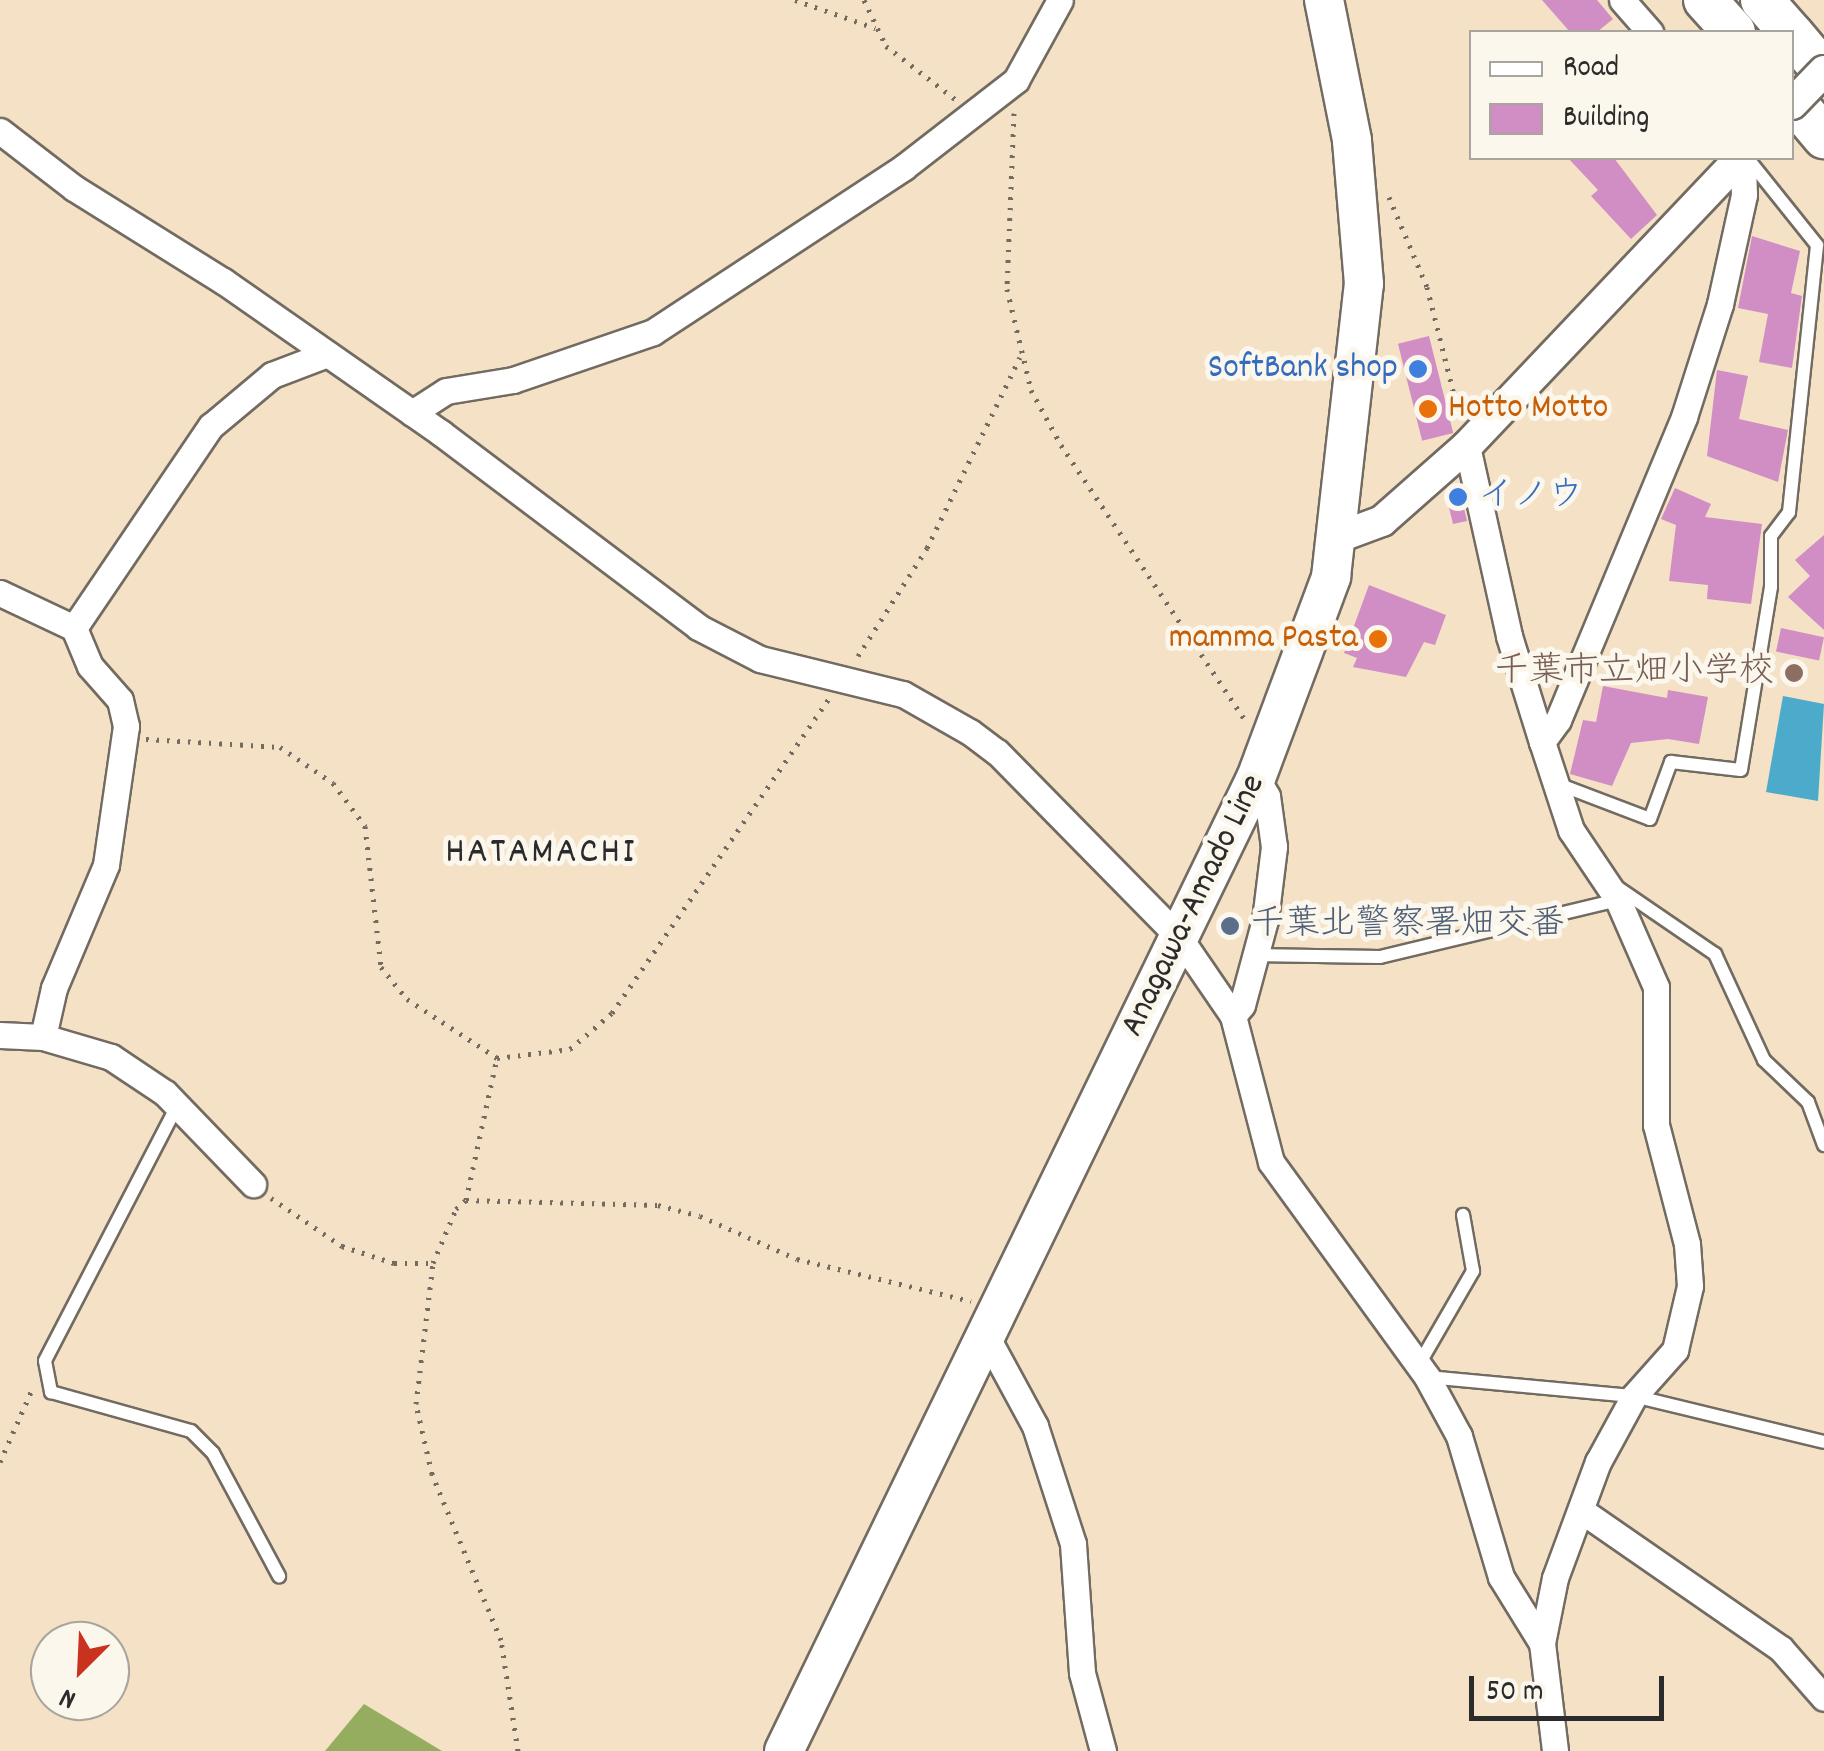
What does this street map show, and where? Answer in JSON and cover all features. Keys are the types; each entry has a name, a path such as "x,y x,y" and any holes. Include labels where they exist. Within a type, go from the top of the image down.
{"highway":[{"path":"1706,0 1732,30"},
{"path":"1762,0 1788,30"},
{"path":"1794,37 1824,72"},
{"path":"1794,104 1824,137"}],"main road":[{"name":"Anagawa-Amado Line","path":"784,1751 1262,764 1322,605 1339,537 1364,284 1355,166 1324,0"}],"street":[{"path":"412,412 446,392 513,380 653,332 972,115 1016,80 1060,0"},
{"path":"1622,0 1648,30"},
{"path":"1794,100 1824,72"},
{"path":"0,132 85,196 412,412 698,627 760,658 845,676 903,694 997,752 1179,937 1234,1016 1271,1162 1423,1372 1476,1478 1501,1578 1542,1643"},
{"path":"1339,537 1382,521 1466,446 1741,160"},
{"path":"1542,742 1558,720 1684,417 1720,304 1745,190 1743,160"},
{"path":"74,628 211,426 272,375 327,354"},
{"path":"1466,446 1509,636 1552,782 1571,830 1611,891 1656,987 1656,1125 1688,1244 1690,1286 1675,1350 1634,1396 1614,1426 1555,1578 1542,1643 1555,1751"},
{"path":"0,594 74,628 90,666 120,700 124,737 106,865 54,988 43,1037"},
{"path":"1234,1016 1242,1005 1252,955 1265,920 1274,847 1262,764"},
{"path":"0,1035 43,1037 111,1057 177,1106 253,1184"},
{"path":"991,1320 1035,1426 1073,1544 1082,1672 1102,1751"},
{"path":"1582,1511 1781,1648 1824,1698"}],"lane":[{"path":"1552,782 1650,818 1671,762 1742,770 1771,587 1771,536 1790,512 1817,245 1745,160"},
{"path":"1252,955 1380,957 1611,891 1716,954 1764,1060 1808,1102 1824,1145"},
{"path":"177,1106 45,1361 52,1392 191,1431 213,1453 278,1576"},
{"path":"1462,1215 1474,1270 1423,1372 1634,1396 1824,1442"}],"path":[{"path":"794,0 875,28"},
{"path":"864,0 886,46 972,115"},
{"path":"1016,80 1007,288 1020,357 1061,445 1262,764"},
{"path":"1355,166 1379,183 1400,212 1427,287 1466,446"},
{"path":"124,737 280,747 333,783 365,826 381,967 407,999 497,1058 570,1048 612,1013 845,676 927,548 1020,357"},
{"path":"497,1058 466,1200 456,1209 433,1263 416,1404 420,1430 501,1640 518,1751"},
{"path":"253,1184 342,1246 394,1263 433,1263"},
{"path":"466,1200 658,1205 700,1216 797,1259 991,1320"},
{"path":"0,1462 45,1361"}],"green space":[{"path":"364,1704 442,1751 325,1751"}],"water":[{"path":"1783,696 1824,704 1818,801 1766,792"}],"building":[{"path":"1542,0 1597,0 1613,19 1599,30 1568,30"},
{"path":"1570,160 1616,160 1657,215 1631,239 1591,196 1598,190"},
{"path":"1752,236 1800,251 1791,293 1802,296 1792,368 1759,362 1768,314 1738,308"},
{"path":"1429,336 1453,433 1422,441 1398,344"},
{"path":"1717,370 1748,376 1739,419 1788,430 1778,482 1707,456"},
{"path":"1459,487 1467,521 1453,524 1446,495"},
{"path":"1675,488 1711,504 1705,517 1762,524 1751,604 1707,599 1708,585 1669,581 1676,525 1661,519"},
{"path":"1824,535 1824,630 1788,597 1810,576 1795,560"},
{"path":"1369,585 1446,615 1435,645 1424,642 1406,677 1353,667 1357,658 1344,653"},
{"path":"1781,628 1824,637 1819,661 1776,651"},
{"path":"1603,686 1667,698 1668,690 1708,697 1699,744 1668,739 1631,743 1612,786 1570,774 1583,720 1596,722"}],"place":[{"name":"SoftBank shop","path":"1418,369"},
{"name":"Hotto Motto","path":"1428,409"},
{"name":"イノウ","path":"1458,497"},
{"name":"mamma Pasta","path":"1378,639"},
{"name":"千葉市立畑小学校","path":"1794,673"},
{"name":"千葉北警察署畑交番","path":"1230,926"}],"district":[{"name":"HATAMACHI","path":"541,854"}]}
